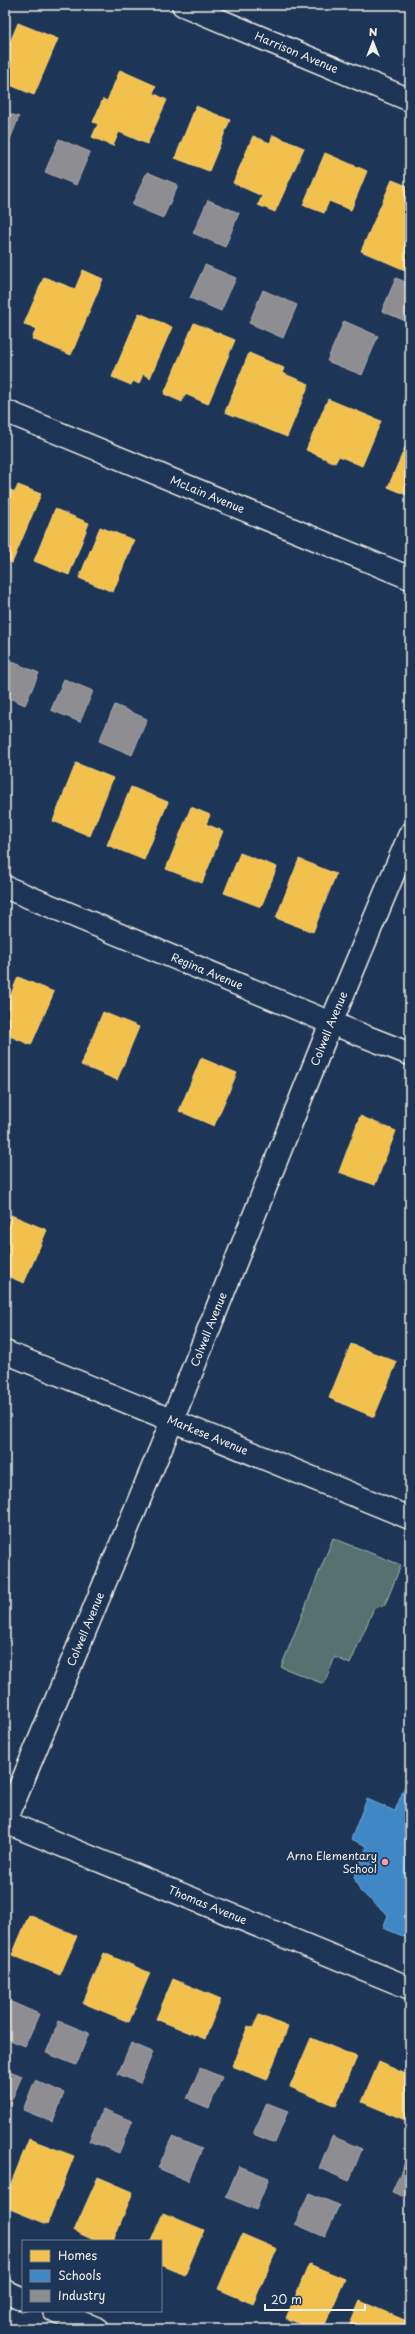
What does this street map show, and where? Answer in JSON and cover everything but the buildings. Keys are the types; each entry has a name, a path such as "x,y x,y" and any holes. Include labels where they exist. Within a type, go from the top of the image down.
{"street":[{"name":"Harrison Avenue","path":"183,5 410,100"},
{"name":"McLain Avenue","path":"5,411 410,578"},
{"name":"Colwell Avenue","path":"5,1822 172,1420 331,1023 410,834"},
{"name":"Regina Avenue","path":"5,887 331,1023 410,1054"},
{"name":"Markese Avenue","path":"5,1352 410,1518"},
{"name":"Thomas Avenue","path":"5,1822 410,1988"},
{"path":"5,2291 22,2298"},
{"path":"56,2312 98,2329"}],"green space":[{"path":"333,1538 401,1565 385,1605 374,1608 350,1664 335,1657 324,1684 281,1667"}],"place":[{"name":"Arno Elementary School","path":"385,1862"}]}
